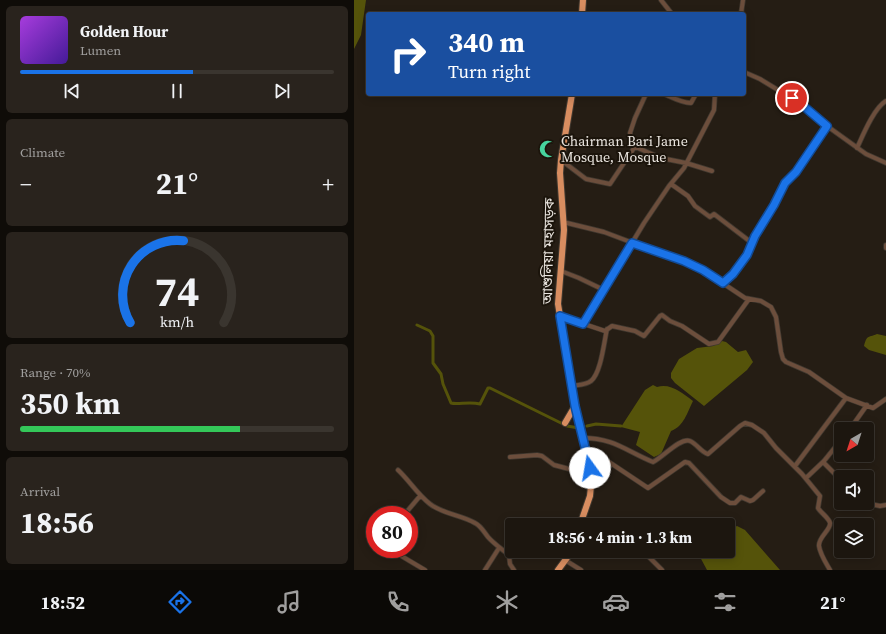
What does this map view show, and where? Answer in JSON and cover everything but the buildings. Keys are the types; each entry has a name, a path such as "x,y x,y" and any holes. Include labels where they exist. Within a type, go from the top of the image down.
{"highway":[{"path":"582,12 583,0"},
{"name":"আশুলিয়া মহাসড়ক","path":"572,96 560,173 563,222 558,304 575,406 592,475 590,496 582,518"},
{"path":"565,423 575,406"},
{"path":"558,570 565,560"}],"street":[{"path":"661,0 670,12"},
{"path":"741,12 743,0"},
{"path":"746,73 760,79 795,100 857,148 886,163"},
{"path":"561,160 586,179 610,184 634,148 630,133 634,118 645,96"},
{"path":"669,96 689,103 691,103 695,96"},
{"path":"583,324 632,243 671,184 684,168 714,110 715,96"},
{"path":"857,148 875,113 881,104 886,101"},
{"path":"723,283 739,267 750,250 760,227 774,205 785,183 796,172 827,126"},
{"path":"634,148 638,148 661,158 712,170"},
{"path":"671,184 688,196 695,206 704,213 710,217 714,214 752,243"},
{"path":"563,222 604,232 684,261 703,270 745,298 761,301 771,307 776,317 781,352 783,359 786,362 809,372 846,398 873,408 886,399"},
{"path":"561,271 604,290"},
{"path":"572,386 591,381 602,356 607,330 612,326 631,330 645,336 662,315 709,344 713,344 718,342 725,334 749,299"},
{"path":"560,316 605,331 607,330"},
{"path":"795,466 846,398"},
{"path":"855,422 867,405"},
{"path":"583,438 594,438 608,441 652,462 662,457 685,440 690,441 703,452 708,454 740,426 748,423 762,431 776,448 806,478 820,496 818,508 829,520 830,524 821,538 819,546 830,570"},
{"path":"806,478 823,462 834,449"},
{"path":"510,457 542,456 554,465 592,475"},
{"path":"590,468 609,462 648,488 685,462 689,463 721,497 730,503 735,503 742,497 753,500 762,492"},
{"path":"823,462 834,473"},
{"path":"398,470 410,482 420,496 431,505 454,516 476,523 499,548 509,555 510,564 514,570"},
{"path":"412,506 420,496"},
{"path":"874,504 886,505"},
{"path":"485,570 499,548"},
{"path":"405,558 425,570"},
{"path":"650,558 662,570"},
{"path":"565,560 580,570"}],"shaded area":[{"path":"354,0 366,0 361,35 354,49"},
{"path":"877,334 886,336 886,355 869,350 864,346 868,337"},
{"path":"722,341 726,342 738,352 746,350 753,362 747,370 704,406 675,383 671,378 671,373 679,359 697,348 713,346"},
{"path":"653,385 657,387 667,386 672,388 693,401 682,422 671,431 661,454 654,457 636,445 640,432 621,427 645,390"},
{"path":"737,526 745,530 780,570 707,570 701,558 735,558 735,527"}],"waterway":[{"path":"417,325 430,331 433,336 433,363 441,374 443,384 451,403 480,404 488,388 490,388 567,426 579,428"},
{"path":"587,426 596,424 621,426"}],"place":[{"name":"Chairman Bari Jame Mosque, Mosque","path":"548,149"}],"route":[{"path":"590,468 575,406 560,316 583,324 632,243 684,261 703,270 723,283 733,274 750,250 755,236 767,214 774,205 785,183 796,172 827,126 792,98"}]}
